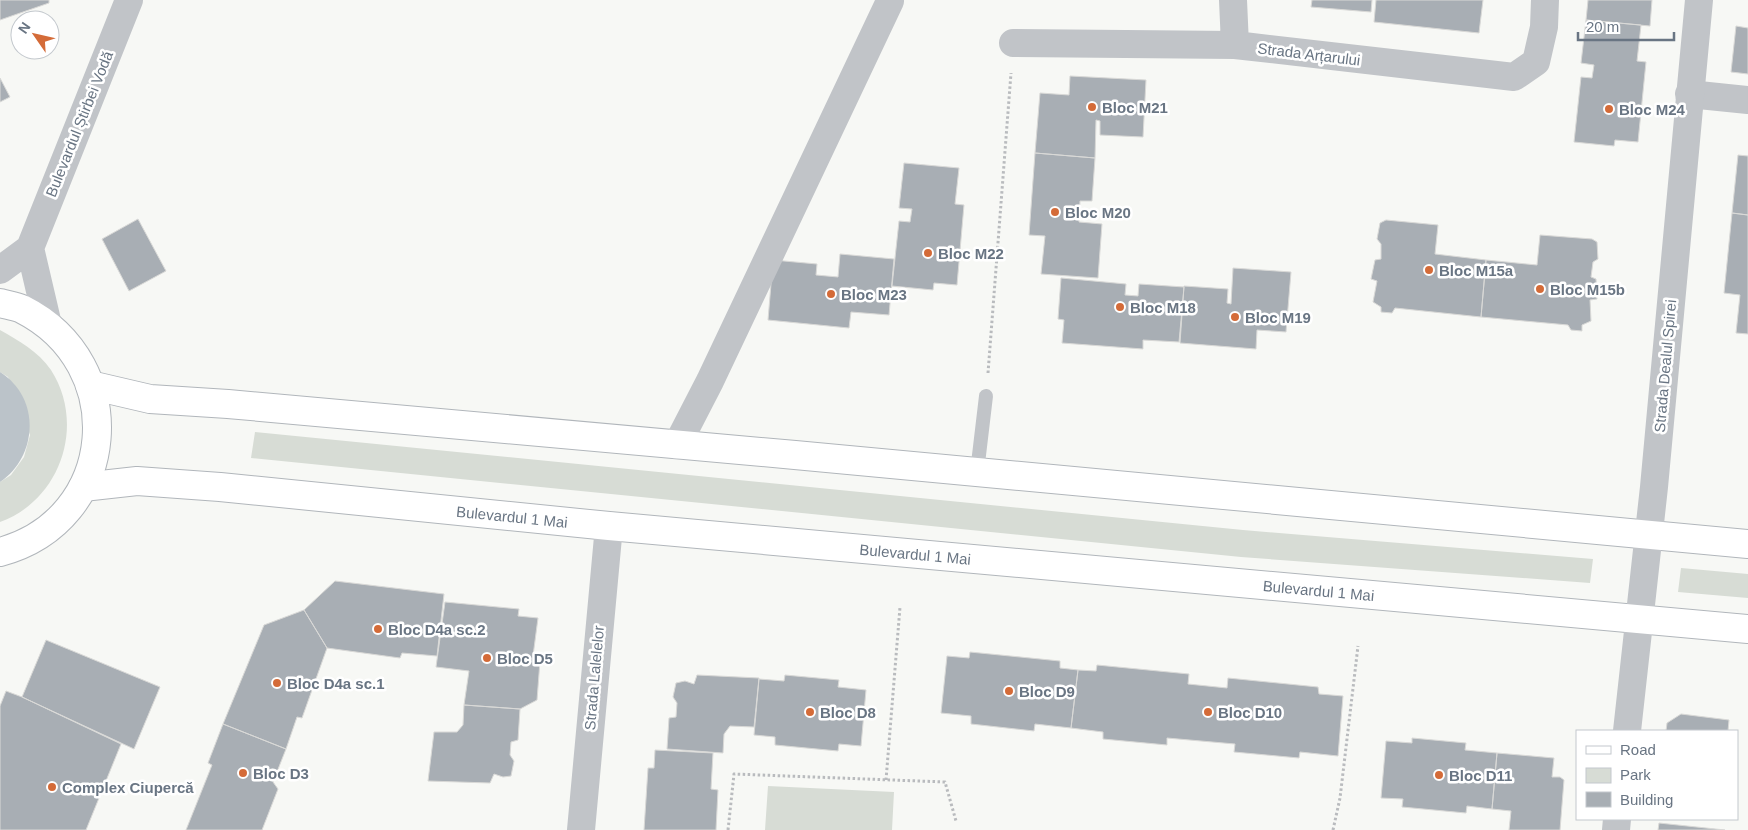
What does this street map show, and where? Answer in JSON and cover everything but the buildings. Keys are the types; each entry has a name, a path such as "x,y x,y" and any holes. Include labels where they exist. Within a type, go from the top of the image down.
{"main road":[{"path":"0,303 21,309 48,326 66,342 90,385 97,411 97,436 93,462 83,487 66,513 43,533 15,548 0,552"},
{"path":"90,385 150,399 228,404 1748,544"},
{"name":"Bulevardul 1 Mai","path":"83,487 137,481 220,487 609,526 1748,629"}],"street":[{"name":"Bulevardul Știrbei Vodă","path":"30,248 128,0"},
{"path":"1233,0 1235,45"},
{"name":"Strada Arțarului","path":"1013,43 1235,45 1514,78 1536,62 1544,27 1545,0"},
{"name":"Strada Dealul Spirei","path":"1627,730 1649,534 1699,0"},
{"path":"678,445 706,390 890,1"},
{"path":"1689,94 1748,100"},
{"path":"0,270 30,248 48,326"},
{"name":"Strada Lalelelor","path":"581,830 609,526"}],"lane":[{"path":"977,472 986,396"}],"path":[{"path":"986,396 1013,43"},
{"path":"886,780 900,607"},
{"path":"1333,830 1340,798 1358,646"},
{"path":"728,830 734,774 945,782 956,821"}],"green space":[{"path":"0,330 28,347 51,370 61,391 66,413 66,436 61,458 52,478 39,497 21,511 0,522 0,482 11,475 24,457 30,435 8,377 0,372"},
{"path":"255,432 1243,530 1593,559 1590,583 1241,557 251,458"},
{"path":"1681,568 1748,574 1748,598 1678,592"},
{"path":"768,786 894,792 892,830 765,830"}],"shaded area":[{"path":"0,372 13,383 23,396 28,411 30,427 28,443 22,458 13,471 0,482"}],"place":[{"name":"Bloc M21","path":"1092,107"},
{"name":"Bloc M24","path":"1609,109"},
{"name":"Bloc M20","path":"1055,212"},
{"name":"Bloc M22","path":"928,253"},
{"name":"Bloc M15a","path":"1429,270"},
{"name":"Bloc M15b","path":"1540,289"},
{"name":"Bloc M23","path":"831,294"},
{"name":"Bloc M18","path":"1120,307"},
{"name":"Bloc M19","path":"1235,317"},
{"name":"Bloc D4a sc.2","path":"378,629"},
{"name":"Bloc D5","path":"487,658"},
{"name":"Bloc D4a sc.1","path":"277,683"},
{"name":"Bloc D9","path":"1009,691"},
{"name":"Bloc D8","path":"810,712"},
{"name":"Bloc D10","path":"1208,712"},
{"name":"Bloc D3","path":"243,773"},
{"name":"Bloc D11","path":"1439,775"},
{"name":"Complex Ciupercă","path":"52,787"}]}
